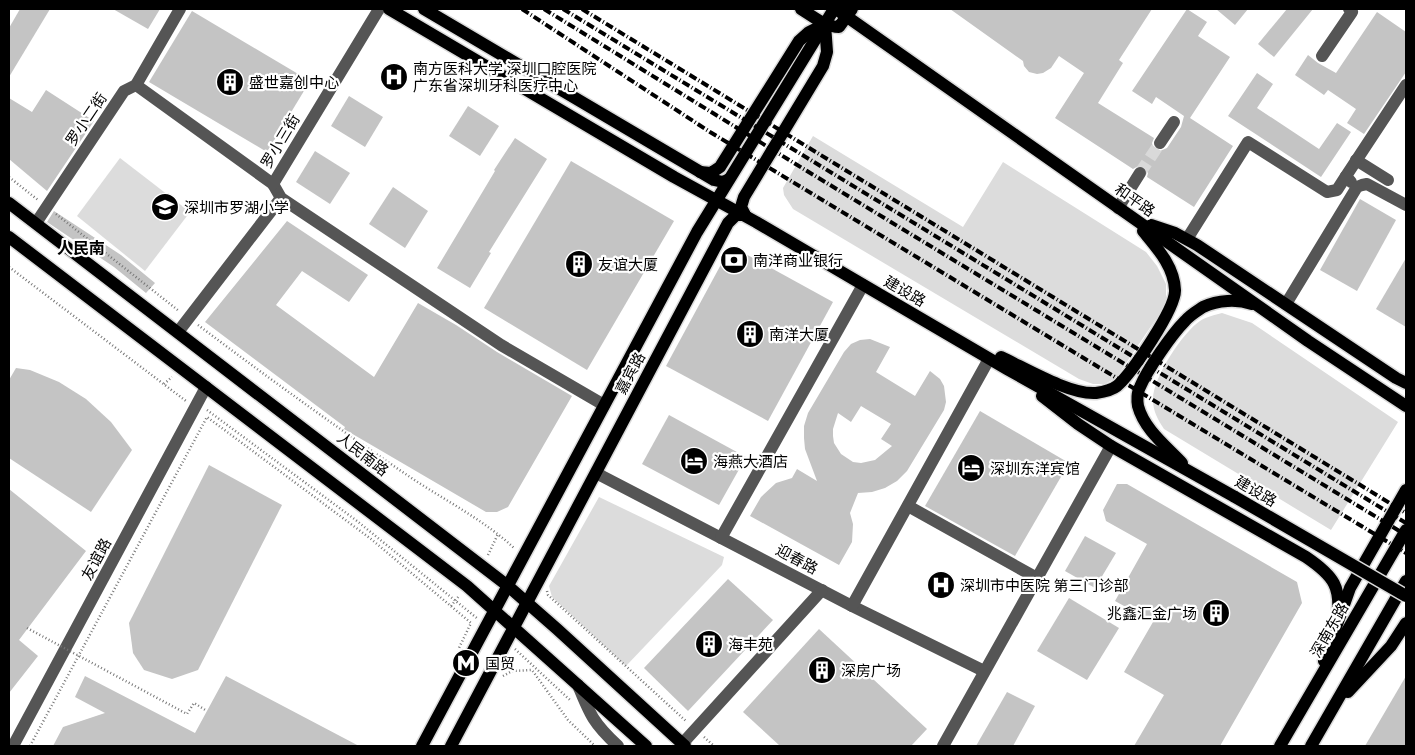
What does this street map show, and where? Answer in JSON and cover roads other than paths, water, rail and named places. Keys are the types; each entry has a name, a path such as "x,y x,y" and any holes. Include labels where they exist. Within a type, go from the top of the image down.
{"main road":[{"name":"建设路","path":"389,9 665,172 745,215 1007,369 1406,596"},
{"path":"424,9 699,172 719,182 726,182 729,179"},
{"path":"801,9 832,27 839,27 849,13"},
{"name":"嘉宾路","path":"422,746 697,232 835,9"},
{"name":"和平路","path":"835,9 849,13 1132,218 1308,341 1406,406"},
{"name":"嘉宾路","path":"699,172 711,173 717,170 799,42 809,32 825,24"},
{"path":"745,215 741,207 744,197 824,66 827,45 825,24"},
{"name":"人民南路","path":"9,203 508,586 684,745"},
{"name":"嘉宾路","path":"451,746 728,223 736,215 745,215"},
{"path":"1132,218 1187,239 1406,384"},
{"path":"966,345 996,355 1066,387 1082,392 1096,393 1115,387 1127,377 1157,331 1173,304 1176,292 1171,269 1166,260 1132,218"},
{"path":"9,237 460,581 495,610 646,746"},
{"path":"1193,474 1147,426 1137,404 1138,389 1185,321 1194,313 1215,303 1228,301 1238,301 1259,307"},
{"path":"1007,369 1078,424 1112,446 1320,566 1335,582 1339,606 1337,621"},
{"path":"1316,685 1350,588 1406,490"},
{"name":"深南东路","path":"1280,746 1406,530"},
{"path":"1311,746 1406,581"},
{"path":"1334,707 1391,646 1406,623"},
{"path":"1391,646 1406,636"}],"street":[{"name":"罗小二街","path":"36,223 124,91 136,85 180,9"},
{"name":"罗小三街","path":"281,198 273,184 379,9"},
{"path":"1322,56 1352,12 1349,9"},
{"path":"136,85 273,184"},
{"path":"1187,239 1248,142 1327,192 1336,190 1406,85"},
{"path":"1160,143 1174,122"},
{"path":"1356,160 1388,180"},
{"path":"1118,208 1140,173"},
{"path":"1346,176 1357,187"},
{"path":"1286,304 1357,187 1368,184 1406,206"},
{"path":"178,332 281,198 501,345 604,405"},
{"path":"721,538 863,285"},
{"path":"852,606 990,359"},
{"name":"友谊路","path":"13,746 206,387"},
{"path":"943,746 1112,446"},
{"name":"迎春路","path":"596,473 852,606 984,671"},
{"path":"908,506 1037,578"},
{"path":"684,745 695,729 822,590"},
{"path":"578,685 591,716 600,730 618,746"}],"tunnel":[{"path":"1140,173 1160,143"}],"railway":[{"path":"522,9 710,132 1406,553"},
{"path":"544,9 1406,535"},
{"path":"563,9 1406,523"},
{"path":"582,9 1406,513"}],"place":[{"name":"南方医科大学 深圳口腔医院 广东省深圳牙科医疗中心","path":"394,77"},
{"name":"盛世嘉创中心","path":"230,82"},
{"name":"深圳市罗湖小学","path":"165,207"},
{"name":"南洋商业银行","path":"734,260"},
{"name":"友谊大厦","path":"579,264"},
{"name":"南洋大厦","path":"750,334"},
{"name":"海燕大酒店","path":"694,461"},
{"name":"深圳东洋宾馆","path":"971,468"},
{"name":"深圳市中医院 第三门诊部","path":"941,585"},
{"name":"兆鑫汇金广场","path":"1216,613"},
{"name":"海丰苑","path":"709,644"},
{"name":"国贸","path":"466,663"},
{"name":"深房广场","path":"822,670"}],"district":[{"name":"人民南","path":"81,248"}]}
